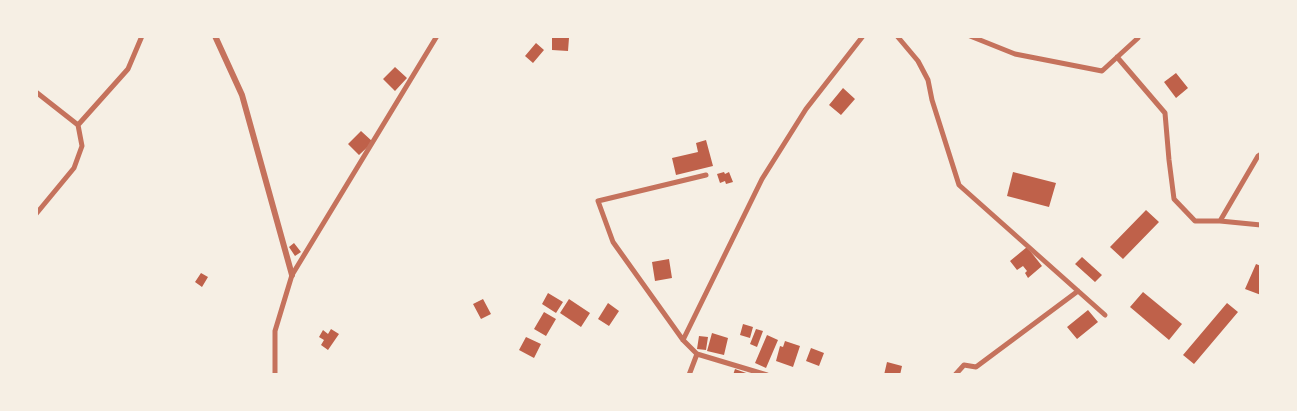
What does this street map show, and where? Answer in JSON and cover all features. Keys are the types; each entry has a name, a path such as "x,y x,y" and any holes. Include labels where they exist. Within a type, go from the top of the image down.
{"street":[{"path":"78,125 128,69 142,36"},
{"path":"215,36 242,96 292,275"},
{"path":"276,375 275,331 292,275 437,36"},
{"path":"683,340 762,178 806,109 863,36"},
{"path":"897,36 918,61 928,80 932,100 959,185 1105,315"},
{"path":"970,36 1015,54 1102,71 1138,36"},
{"path":"1117,57 1165,113 1174,199 1195,222 1261,224"},
{"path":"36,92 78,125 82,146 74,168 36,214"},
{"path":"1220,222 1258,156 1261,154"},
{"path":"706,175 598,201 613,242 683,340 697,354 767,375"},
{"path":"955,375 964,366 976,367 1078,291"},
{"path":"689,375 697,354"}],"building":[{"path":"552,38 569,38 568,51 552,50"},
{"path":"536,43 544,50 533,63 525,56"},
{"path":"395,67 407,78 395,91 383,79"},
{"path":"1176,73 1188,88 1176,98 1164,82"},
{"path":"843,88 855,99 841,115 829,105"},
{"path":"361,131 373,142 359,155 348,144"},
{"path":"706,140 713,166 676,175 672,158 698,152 696,143"},
{"path":"724,172 725,174 729,172 733,182 726,184 725,181 720,183 717,174"},
{"path":"1013,172 1056,183 1049,207 1007,196"},
{"path":"1146,210 1159,222 1123,259 1110,247"},
{"path":"294,243 301,252 295,256 289,247"},
{"path":"1027,247 1042,266 1028,278 1025,273 1027,271 1023,266 1017,270 1010,261"},
{"path":"1082,257 1102,275 1095,282 1075,264"},
{"path":"669,259 672,278 655,281 652,262"},
{"path":"1256,264 1261,266 1261,295 1245,289"},
{"path":"201,273 208,277 202,287 195,282"},
{"path":"1143,292 1182,324 1169,340 1130,307"},
{"path":"548,293 563,302 556,313 542,304"},
{"path":"483,299 491,314 481,319 473,304"},
{"path":"569,299 590,313 581,327 560,313"},
{"path":"608,303 619,311 609,326 598,319"},
{"path":"1227,303 1238,312 1194,364 1183,355"},
{"path":"1088,310 1098,322 1077,339 1067,327"},
{"path":"544,312 556,319 546,336 534,329"},
{"path":"743,324 753,327 750,338 740,335"},
{"path":"331,329 339,334 328,350 321,345 324,340 319,337 323,330 328,334"},
{"path":"756,329 763,331 757,347 750,344"},
{"path":"712,333 728,338 724,355 707,351"},
{"path":"767,335 778,340 766,368 755,363"},
{"path":"699,336 708,337 706,350 697,349"},
{"path":"526,337 541,344 534,358 519,350"},
{"path":"785,341 800,346 793,367 776,361 780,346 783,347"},
{"path":"811,348 824,353 819,366 806,361"},
{"path":"887,362 902,366 900,375 884,375"},
{"path":"735,369 749,374 749,375 733,375"}]}
